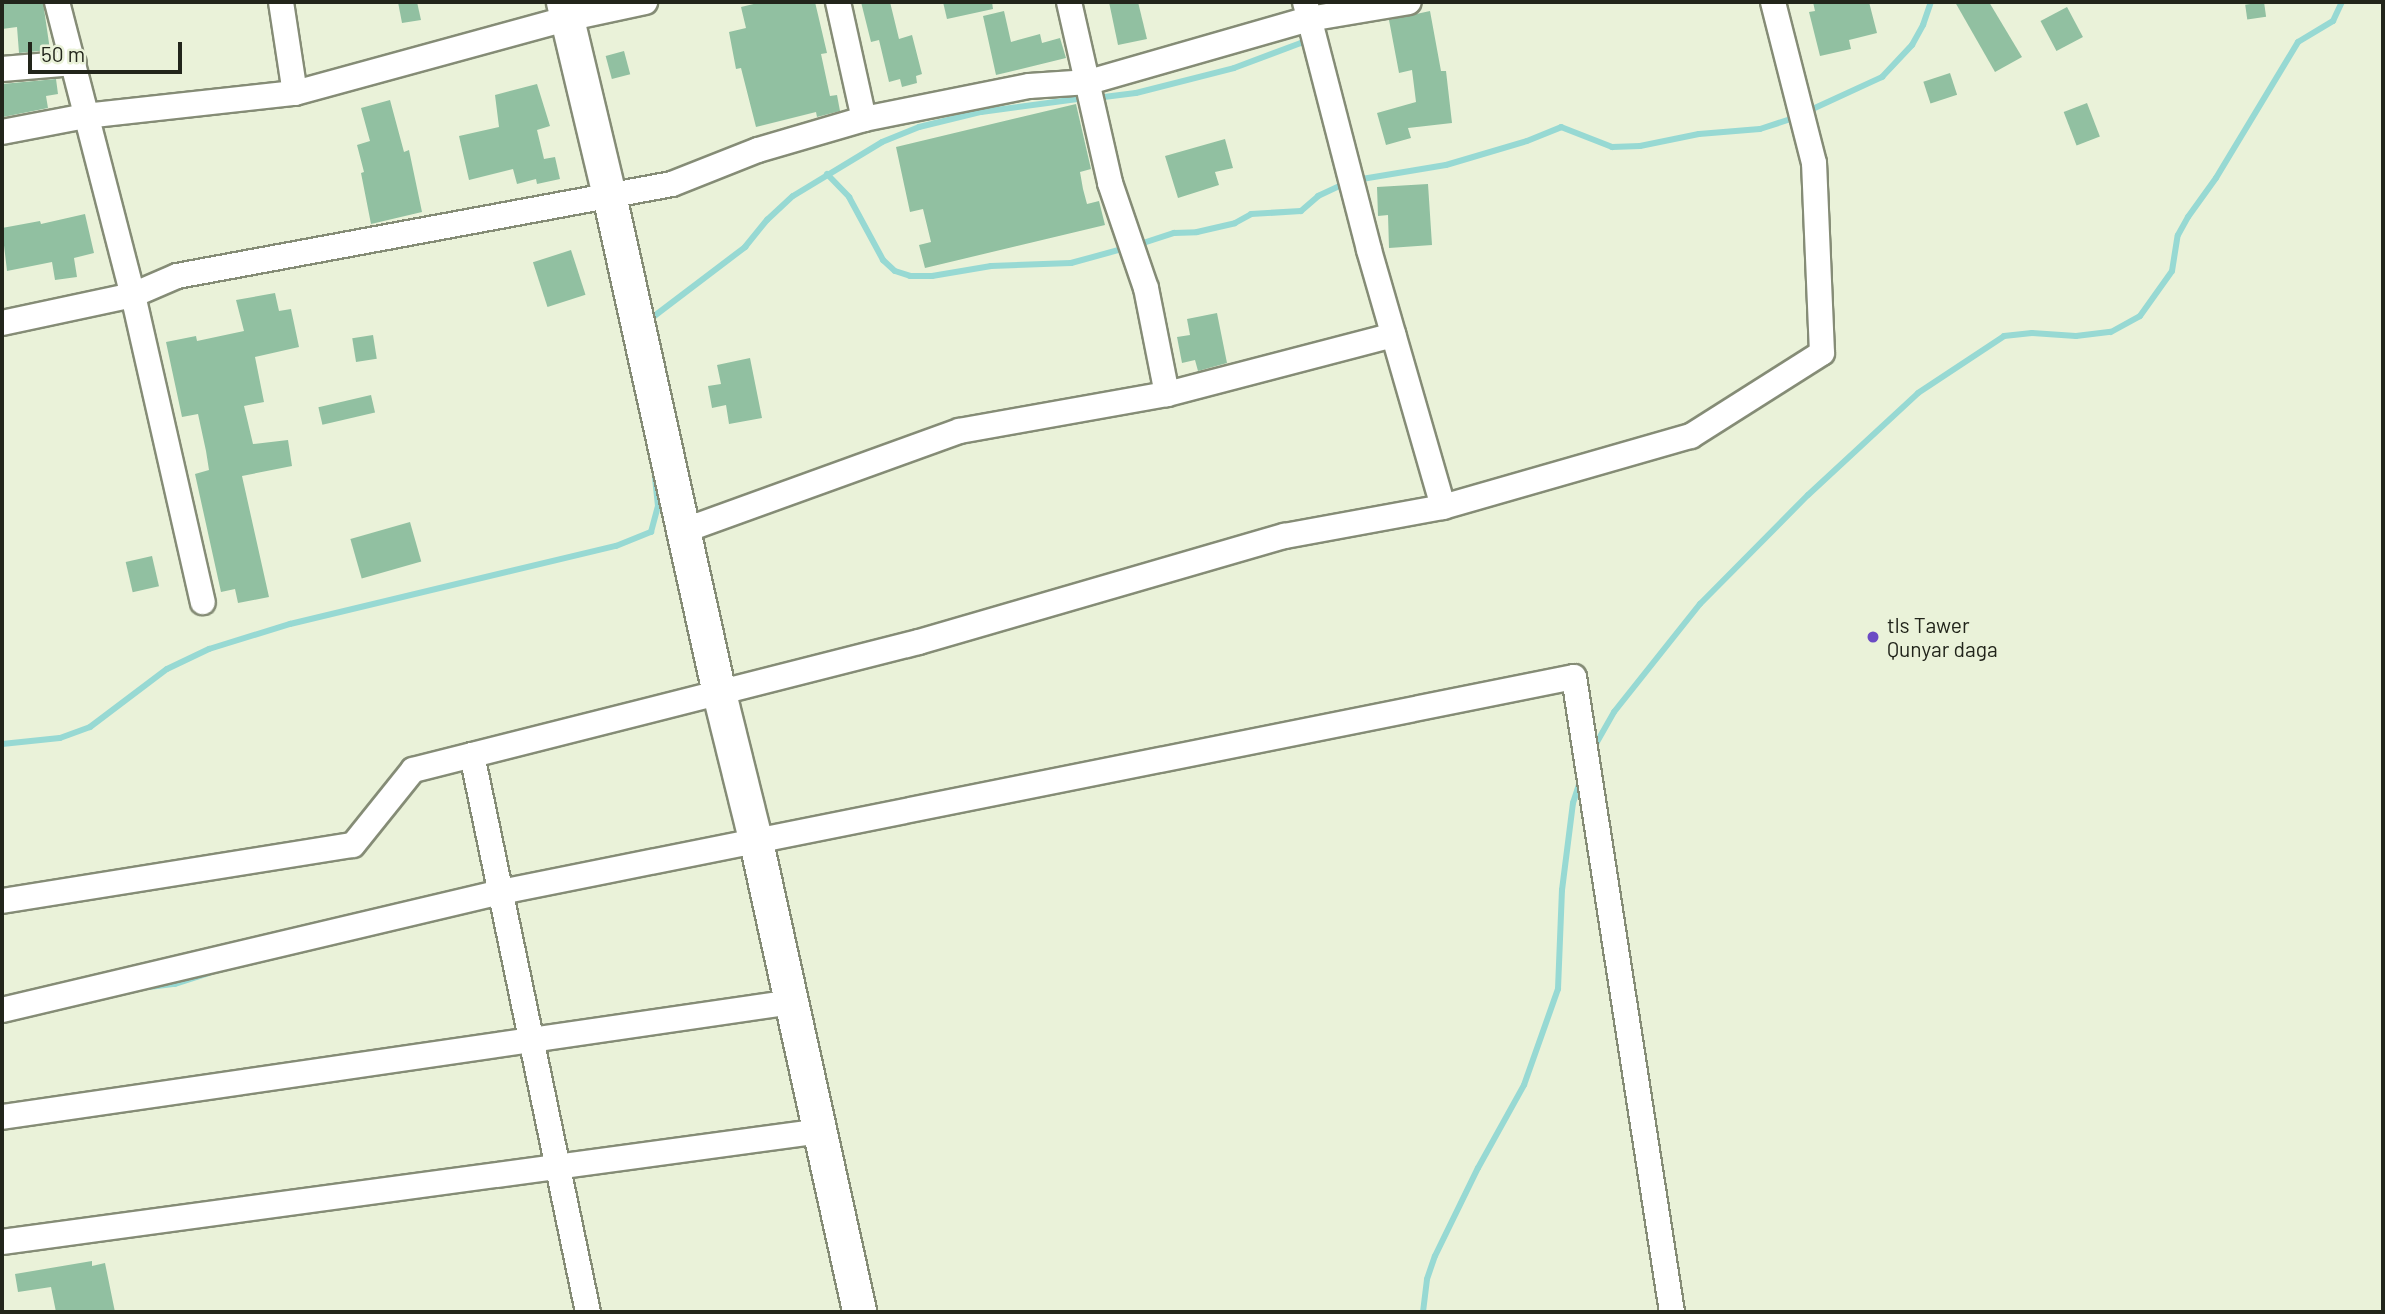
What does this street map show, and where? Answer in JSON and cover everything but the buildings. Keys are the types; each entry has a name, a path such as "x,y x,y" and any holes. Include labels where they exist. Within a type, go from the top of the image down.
{"street":[{"path":"57,2 133,295 203,602"},
{"path":"281,2 295,93"},
{"path":"2,132 85,116 295,93 565,11 645,2"},
{"path":"838,2 864,118"},
{"path":"1069,2 1110,183 1146,288 1167,394"},
{"path":"2,323 133,295 177,276 672,184 758,150 864,118 1029,86 1089,82 1307,10 1409,2"},
{"path":"2,901 353,845 413,771 919,642 1285,536 1443,507 1691,436 1822,353 1814,163 1773,2"},
{"path":"1307,10 1393,335 1443,507"},
{"path":"565,11 610,195 719,693 756,842 821,1131 859,1312"},
{"path":"2,69 74,63"},
{"path":"683,531 959,431 1167,394 1393,335"},
{"path":"2,1010 501,892 1574,677 1672,1312"},
{"path":"472,755 588,1312"},
{"path":"2,1117 792,1002"},
{"path":"2,1242 821,1131"}],"waterway":[{"path":"1806,112 1882,77 1912,45 1931,2"},
{"path":"1593,749 1614,712 1700,604 1808,495 1918,393 2004,336 2032,333 2076,336 2111,332 2140,316 2172,271 2178,235 2188,217 2216,178 2298,42 2333,21 2342,2"},
{"path":"1096,98 1136,93 1234,68 1301,43 1309,37"},
{"path":"649,320 745,247 767,220 793,196 882,142 919,127 981,112 1085,98"},
{"path":"1356,180 1446,165 1527,141 1561,127 1612,147 1640,146 1699,134 1760,129 1796,117"},
{"path":"827,174 849,197 883,260 895,271 910,276 932,276 991,266 1071,263 1126,248"},
{"path":"1137,245 1174,233 1197,232 1235,223 1251,214 1301,211 1318,196 1346,183"},
{"path":"2,744 60,738 90,727 167,669 209,649 290,624 616,546 651,532 658,506 655,475"},
{"path":"1423,1312 1427,1279 1435,1256 1478,1168 1524,1085 1558,989 1562,890 1573,803 1581,779"},
{"path":"149,987 175,984 209,973"}],"place":[{"name":"tls Tawer Qunyar daga","path":"1873,637"}]}
